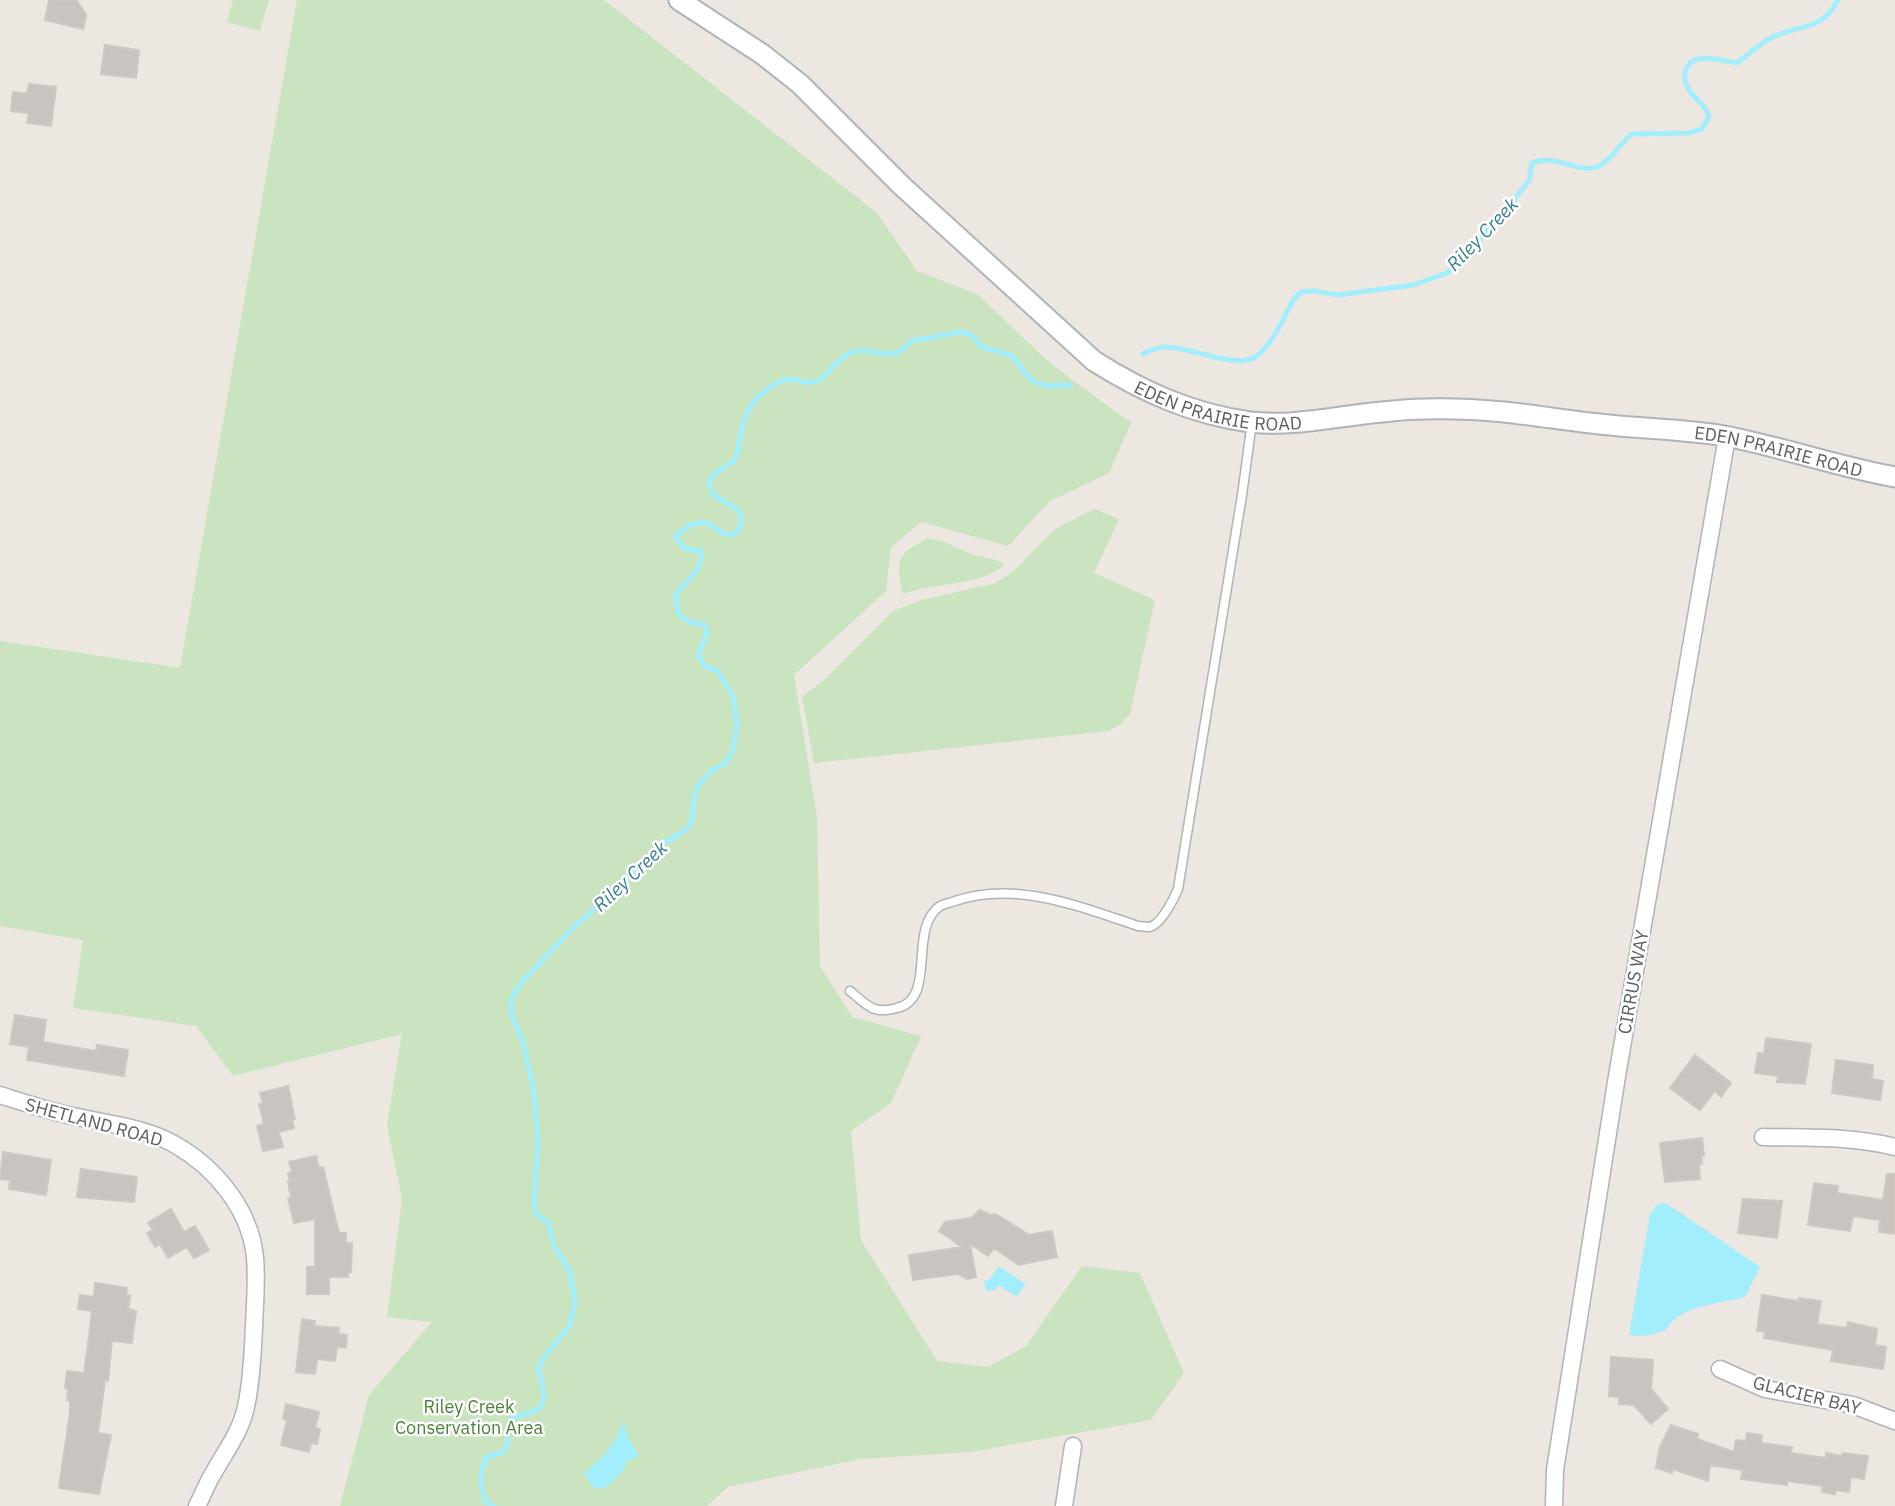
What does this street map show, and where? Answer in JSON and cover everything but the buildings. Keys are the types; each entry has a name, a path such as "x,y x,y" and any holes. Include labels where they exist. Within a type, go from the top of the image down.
{"street":[{"name":"EDEN PRAIRIE ROAD","path":"679,0 762,54 800,84 902,186 1094,361 1125,381 1177,405 1252,422 1315,421 1447,407 1619,426 1696,431 1895,477"},
{"name":"CIRRUS WAY","path":"1554,1506 1554,1478 1615,1090 1727,437"},
{"name":"SHETLAND ROAD","path":"0,1095 56,1112 160,1137 193,1156 216,1176 233,1199 247,1227 255,1255 256,1296 253,1352 245,1410 237,1434 197,1506"},
{"path":"1763,1137 1841,1139 1895,1147"},
{"name":"GLACIER BAY","path":"1720,1368 1765,1389 1853,1405 1895,1421"},
{"path":"1064,1506 1073,1446"}],"lane":[{"path":"850,991 872,1009 881,1011 904,1006 913,998 919,985 921,948 931,916 940,906 962,899 989,893 1051,899 1149,927 1156,924 1174,902 1252,422"}],"green space":[{"path":"233,0 269,0 260,31 227,22"},
{"name":"Riley Creek Conservation Area","path":"297,0 604,0 877,213 917,271 977,294 1051,364 1131,423 1109,473 1050,501 1008,546 921,522 891,547 886,591 794,675 817,817 820,966 852,1017 921,1036 891,1103 851,1131 861,1240 937,1361 988,1367 1026,1346 1082,1266 1140,1273 1184,1373 1151,1420 970,1452 860,1459 728,1487 707,1506 340,1506 369,1395 432,1322 387,1317 402,1199 387,1125 402,1034 233,1076 196,1026 73,1008 83,940 0,926 0,641 180,668"},
{"path":"1094,509 1119,519 1094,573 1155,600 1130,714 1120,725 1108,731 814,763 802,697 824,680 893,611 922,600 996,583 1014,571 1054,530"},
{"path":"928,539 1005,564 984,576 903,594 899,574 901,560 910,548"}],"water":[{"path":"1662,1203 1760,1267 1745,1297 1691,1310 1672,1321 1666,1330 1661,1332 1643,1336 1629,1335 1650,1214"},
{"path":"999,1266 1025,1284 1017,1297 999,1285 996,1290 986,1291 984,1281 989,1280"},
{"path":"624,1420 628,1437 639,1456 625,1462 626,1467 608,1485 593,1488 584,1473 605,1454 617,1437"}],"waterway":[{"name":"Riley Creek","path":"1143,354 1160,347 1174,347 1226,359 1249,359 1258,355 1269,343 1294,299 1301,292 1338,295 1413,285 1447,273 1472,252 1486,231 1512,209 1515,198 1529,181 1532,163 1550,160 1594,168 1613,155 1632,134 1688,133 1702,129 1709,116 1689,90 1685,80 1687,67 1692,62 1706,58 1737,63 1773,37 1817,22 1838,0"},
{"name":"Riley Creek","path":"493,1506 486,1502 482,1485 481,1474 486,1457 501,1453 507,1447 512,1418 534,1411 542,1403 544,1392 538,1369 570,1325 575,1303 570,1271 553,1244 549,1223 536,1214 534,1201 538,1140 534,1092 522,1039 512,1016 511,999 521,983 573,928 638,870 658,847 691,824 696,788 711,771 725,763 733,749 737,725 733,696 717,670 705,667 698,655 707,633 705,625 689,622 679,614 675,595 696,571 700,551 685,549 676,538 678,533 693,524 706,522 726,535 734,534 740,528 741,514 717,498 709,485 710,479 734,459 742,424 749,409 760,395 778,382 788,379 815,382 851,352 892,354 905,348 911,341 960,332 971,335 982,347 1012,356 1032,381 1046,386 1070,385"}]}
